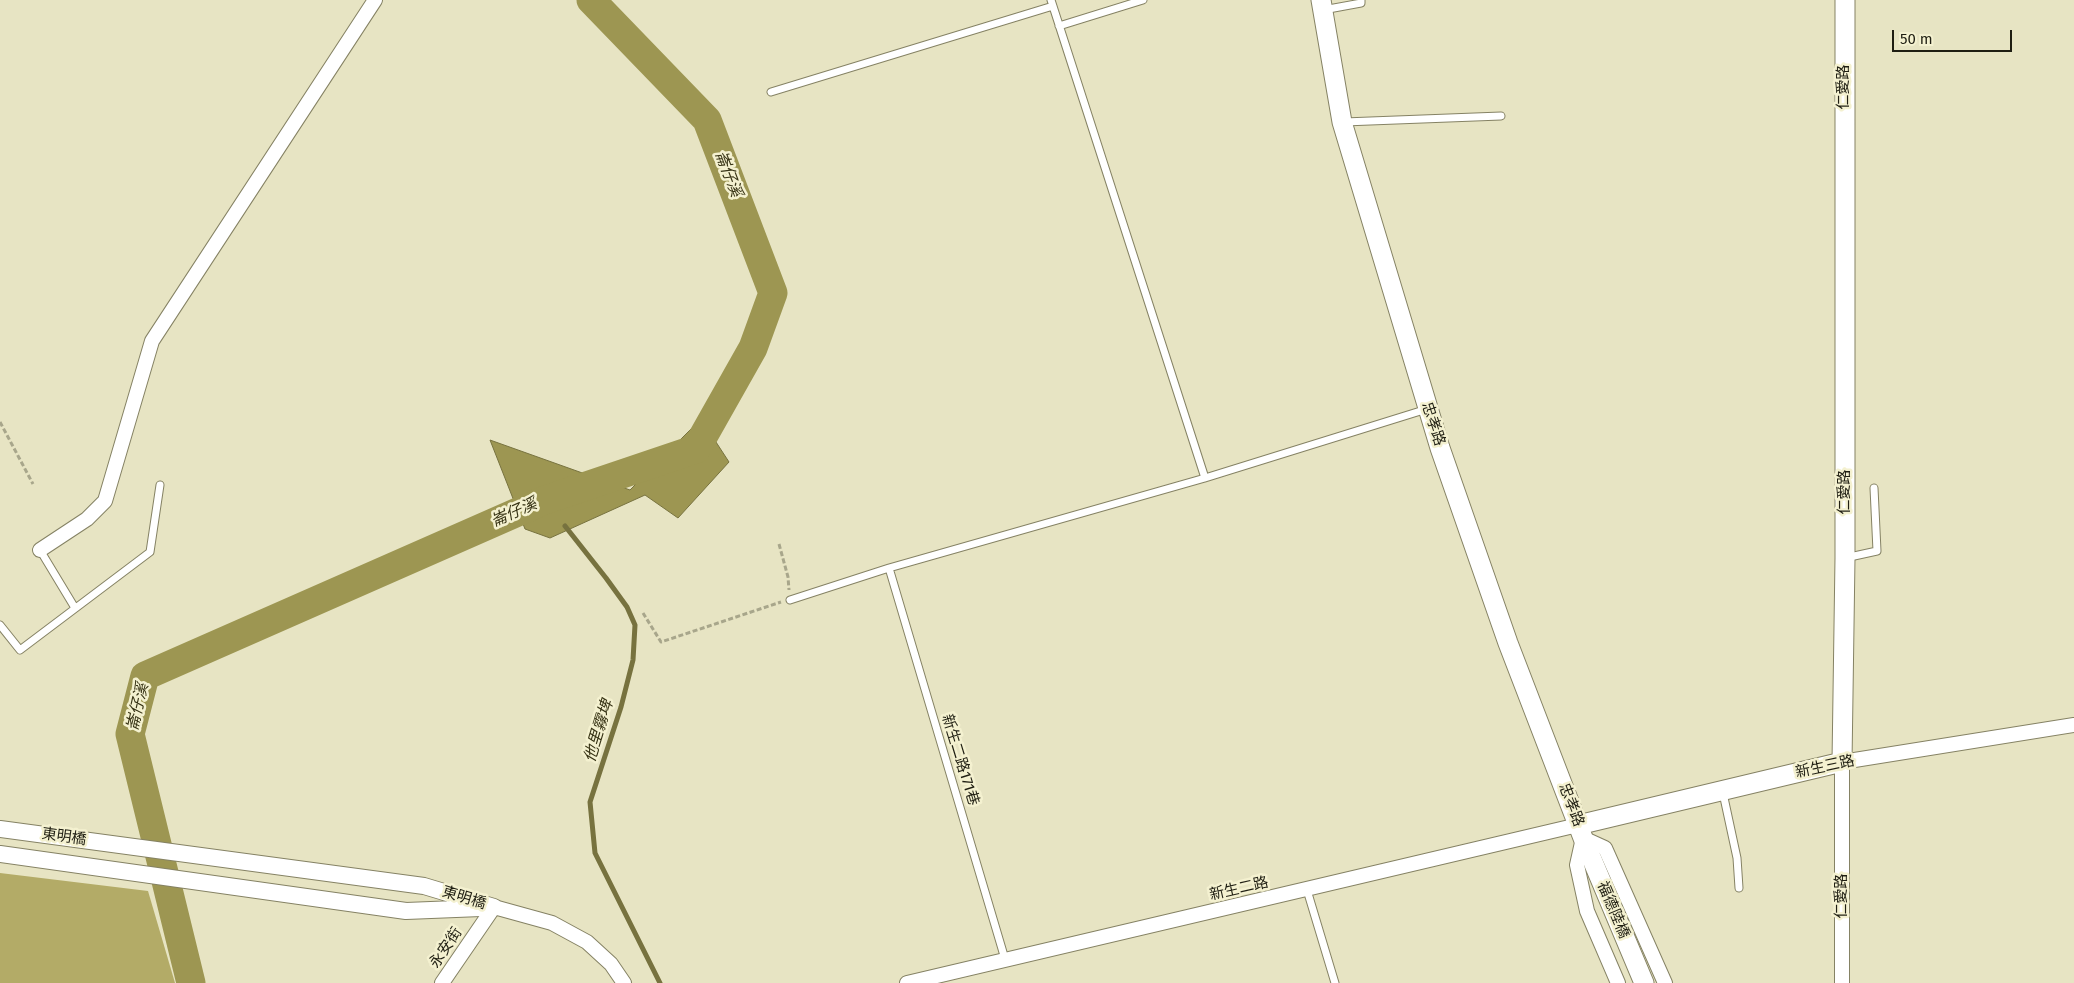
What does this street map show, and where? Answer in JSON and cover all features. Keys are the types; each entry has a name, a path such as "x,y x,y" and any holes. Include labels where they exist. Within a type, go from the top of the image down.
{"main road":[{"name":"仁愛路","path":"1842,762 1845,558 1845,0"},
{"name":"忠孝路","path":"1322,5 1342,122 1428,409 1508,643 1581,832"},
{"name":"新生三路","path":"1581,832 1722,791 1842,762"},
{"name":"福德陸橋","path":"1581,832 1644,983"}],"street":[{"path":"40,550 87,519 105,501 152,341 372,5"},
{"name":"新生三路","path":"1842,762 2074,725"},
{"name":"仁愛路","path":"1842,762 1842,983"},
{"name":"東明橋","path":"0,829 424,886 494,907"},
{"name":"新生二路","path":"907,983 1307,890 1581,832"},
{"name":"忠孝路","path":"1618,983 1587,911 1577,865 1581,832 1605,848 1665,983"},
{"name":"東明橋","path":"0,854 406,911 494,907"},
{"path":"494,907 552,923 587,942 611,964 624,983"},
{"name":"永安街","path":"442,983 494,907"}],"lane":[{"path":"1059,26 1143,0"},
{"path":"1322,5 1361,3 1361,0"},
{"path":"771,92 1052,3 1204,478"},
{"path":"1342,122 1501,116"},
{"path":"790,600 889,568 1204,478 1428,409"},
{"path":"0,626 20,650 150,552 160,485"},
{"path":"1845,558 1878,551 1874,488"},
{"path":"40,550 75,608"},
{"name":"新生二路171巷","path":"889,568 1005,959"},
{"path":"1722,791 1737,858 1739,888"},
{"path":"1307,890 1335,983"}],"path":[{"path":"0,422 33,484"},
{"path":"643,613 661,642 790,600 788,577 779,544"}],"shaded area":[{"path":"701,419 729,462 678,518 645,495 550,538 525,529 490,440 630,490"},
{"path":"0,873 148,891 175,983 0,983"}],"waterway":[{"name":"崙仔溪","path":"191,983 130,734 145,676 545,500 696,449 753,348 773,293 707,120 591,0"},
{"name":"他里霧埤","path":"565,526 627,607 635,625 633,660 621,707 590,802 595,853 660,983"}]}
